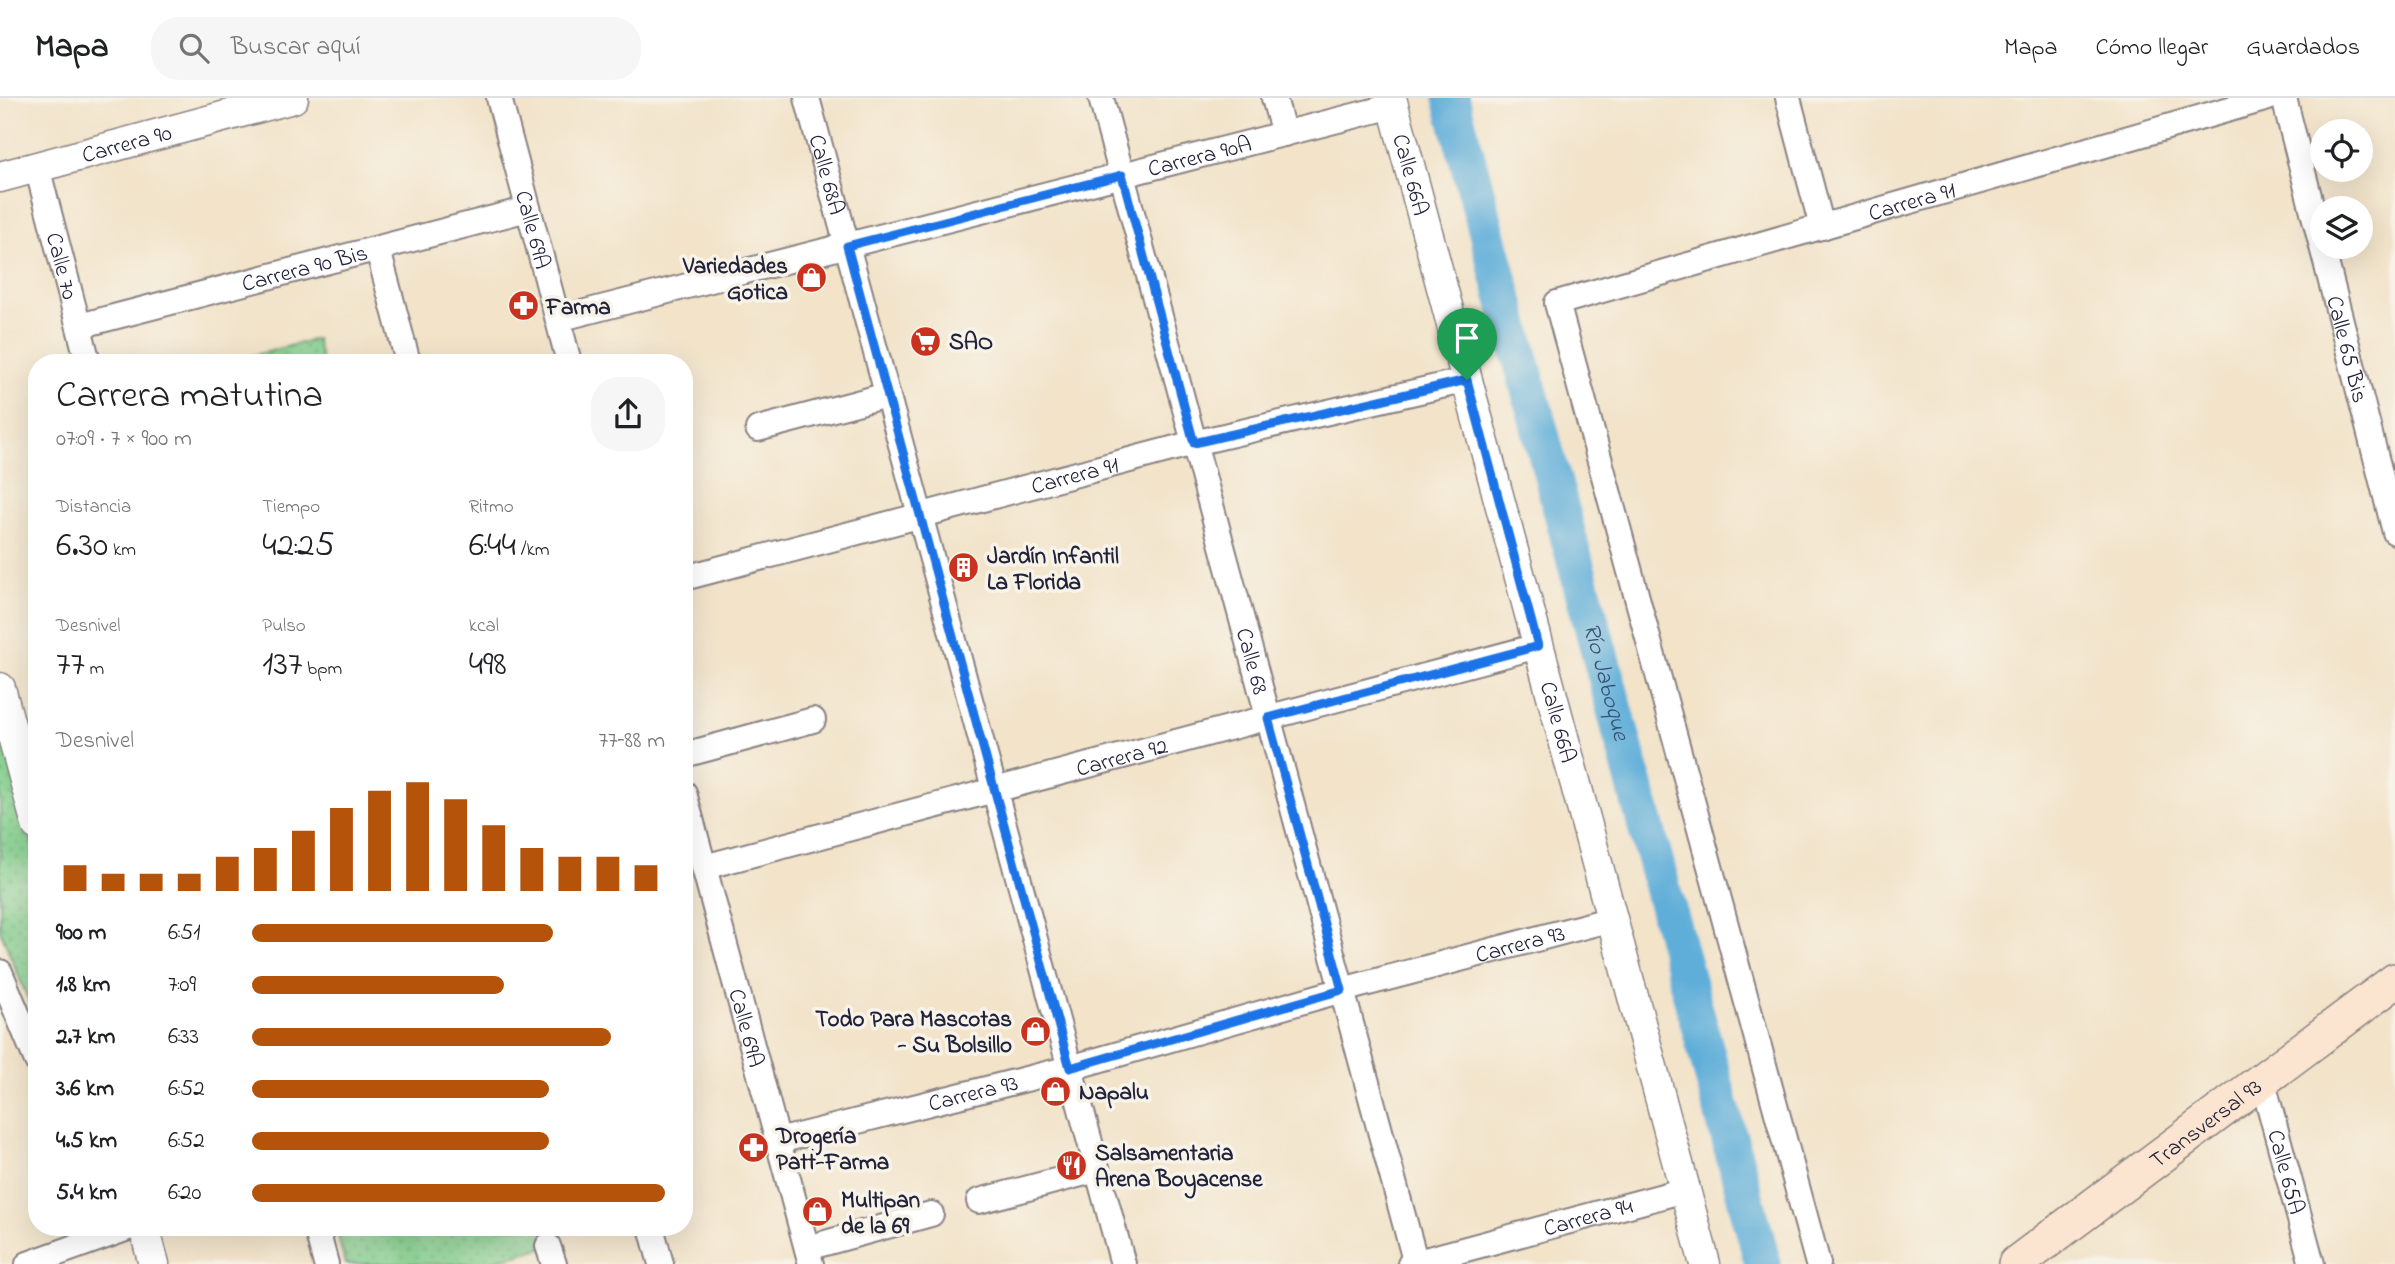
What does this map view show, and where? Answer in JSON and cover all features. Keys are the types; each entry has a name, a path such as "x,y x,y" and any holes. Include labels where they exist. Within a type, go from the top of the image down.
{"main road":[{"name":"Transversal 93","path":"2016,1264 2395,981"}],"street":[{"name":"Carrera 90","path":"0,177 293,98"},
{"name":"Calle 69A","path":"499,98 567,354"},
{"name":"Calle 68A","path":"807,98 1123,1264"},
{"name":"Calle 68","path":"1101,98 1414,1264"},
{"path":"1274,98 1284,134"},
{"path":"1788,98 1822,227"},
{"name":"Carrera 91","path":"1818,1264 1557,303 2268,98"},
{"name":"Calle 65 Bis","path":"2284,98 2395,532"},
{"name":"Carrera 90A","path":"558,319 1284,134 1392,102"},
{"name":"Calle 66A","path":"1392,102 1705,1264"},
{"name":"Calle 70","path":"37,167 86,354"},
{"name":"Carrera 90 Bis","path":"79,326 528,209"},
{"path":"377,250 406,354"},
{"name":"Carrera 91","path":"693,576 1194,443 1467,380"},
{"path":"758,429 887,396"},
{"name":"Carrera 92","path":"704,867 1538,646"},
{"path":"1,695 28,792"},
{"path":"693,753 813,720"},
{"name":"Calle 69A","path":"693,826 809,1256"},
{"name":"Carrera 93","path":"778,1141 1070,1068 1342,990 1612,919"},
{"path":"0,972 28,1039"},
{"name":"Calle 65A","path":"2262,1079 2312,1264"},
{"path":"979,1201 1097,1170"},
{"name":"Carrera 94","path":"1414,1264 1685,1190"},
{"path":"809,1256 931,1214"},
{"path":"28,1264 98,1236"},
{"path":"146,1236 154,1264"},
{"path":"318,1236 326,1264"},
{"path":"653,1236 661,1264"}],"green space":[{"path":"316,339 320,354 259,354"},
{"path":"0,722 28,827 28,999 0,930"},
{"path":"338,1236 545,1236 548,1246 482,1264 345,1264"}],"waterway":[{"name":"Río Jaboque","path":"1451,98 1763,1264"}],"place":[{"name":"Variedades Gotica","path":"811,278"},
{"name":"Farma","path":"523,306"},
{"name":"SAO","path":"926,341"},
{"name":"Jardín Infantil La Florida","path":"964,568"},
{"name":"Todo Para Mascotas - Su Bolsillo","path":"1035,1031"},
{"name":"Napalu","path":"1056,1091"},
{"name":"Drogería Patt-Farma","path":"753,1148"},
{"name":"Salsamentaria Arena Boyacense","path":"1072,1165"},
{"name":"Multipan de la 69","path":"818,1212"}],"route":[{"path":"1122,175 1194,443 1467,380 1538,646 1268,718 1342,990 1070,1068 847,246 1122,175"}]}
